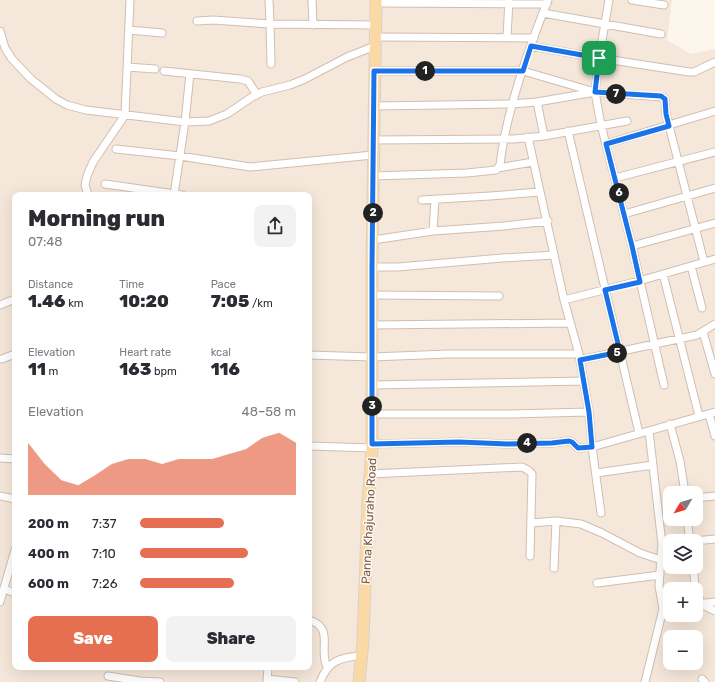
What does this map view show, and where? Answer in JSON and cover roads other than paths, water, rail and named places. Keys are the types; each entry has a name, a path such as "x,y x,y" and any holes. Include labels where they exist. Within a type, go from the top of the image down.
{"main road":[{"name":"Panna Khajuraho Road","path":"360,682 364,627 372,446 373,106 376,2"}],"street":[{"path":"87,192 86,185 87,176 93,162 125,115 130,0"},
{"path":"269,0 271,64"},
{"path":"312,0 313,25"},
{"path":"609,0 595,92 601,125 632,246 664,385"},
{"path":"632,0 664,5"},
{"path":"376,2 548,2 531,46 512,104 503,139 500,165 498,168"},
{"path":"508,36 509,2"},
{"path":"543,13 661,34"},
{"path":"197,21 213,20 313,25 376,25"},
{"path":"129,30 162,33"},
{"path":"0,31 1,41 12,59 31,79 56,99 67,105 86,110 185,122 209,121 227,114 257,95 274,88 290,85 305,79 376,41 508,36 534,38"},
{"path":"531,46 689,72 694,72 715,62"},
{"path":"127,67 155,69"},
{"path":"164,71 248,81 257,95"},
{"path":"374,71 523,71 595,92 661,96 665,99 666,114 704,262"},
{"path":"177,192 190,74"},
{"path":"373,106 512,104 537,102 595,92"},
{"path":"537,102 544,136"},
{"path":"606,144 715,111"},
{"path":"373,140 514,140 627,121"},
{"path":"568,131 639,433"},
{"path":"528,137 548,221 564,300 580,357 589,412 601,513"},
{"path":"116,149 180,156 250,167 373,155"},
{"path":"615,178 715,152"},
{"path":"373,176 467,173 496,170 498,168 534,162"},
{"path":"104,184 157,192"},
{"path":"624,214 715,188"},
{"path":"422,200 540,192"},
{"path":"433,231 435,199"},
{"path":"372,240 402,237 433,231 548,221"},
{"path":"632,246 715,224"},
{"path":"372,267 398,267 554,255"},
{"path":"564,300 640,282 715,259"},
{"path":"691,266 702,308"},
{"path":"663,274 699,416"},
{"path":"372,295 499,296"},
{"path":"0,305 12,300"},
{"path":"372,325 570,323"},
{"path":"312,355 372,357 448,354 580,357 620,352 697,335 715,324"},
{"path":"703,332 715,374"},
{"path":"2,359 12,355"},
{"path":"371,385 584,382"},
{"path":"372,414 510,414 589,412"},
{"path":"312,446 372,446 459,442 537,443 569,441 578,448 592,447 712,413 715,436"},
{"path":"670,424 680,461 684,486"},
{"path":"649,430 662,544 659,586 663,597"},
{"path":"0,458 12,459"},
{"path":"596,473 653,465"},
{"path":"370,474 526,468 532,474 530,556"},
{"path":"0,496 12,498"},
{"path":"703,497 715,496"},
{"path":"531,523 556,521 581,524 640,553 661,560"},
{"path":"554,568 556,521"},
{"path":"703,540 715,539"},
{"path":"0,602 12,561"},
{"path":"597,583 660,575"},
{"path":"4,589 12,592"},
{"path":"703,604 715,602"},
{"path":"703,606 715,611"},
{"path":"312,621 319,624 325,634 324,658 327,667"},
{"path":"645,682 663,621"},
{"path":"320,682 327,667 336,660 348,656 361,656"},
{"path":"268,670 267,681 295,682"},
{"path":"108,676 140,681 160,682"}]}
